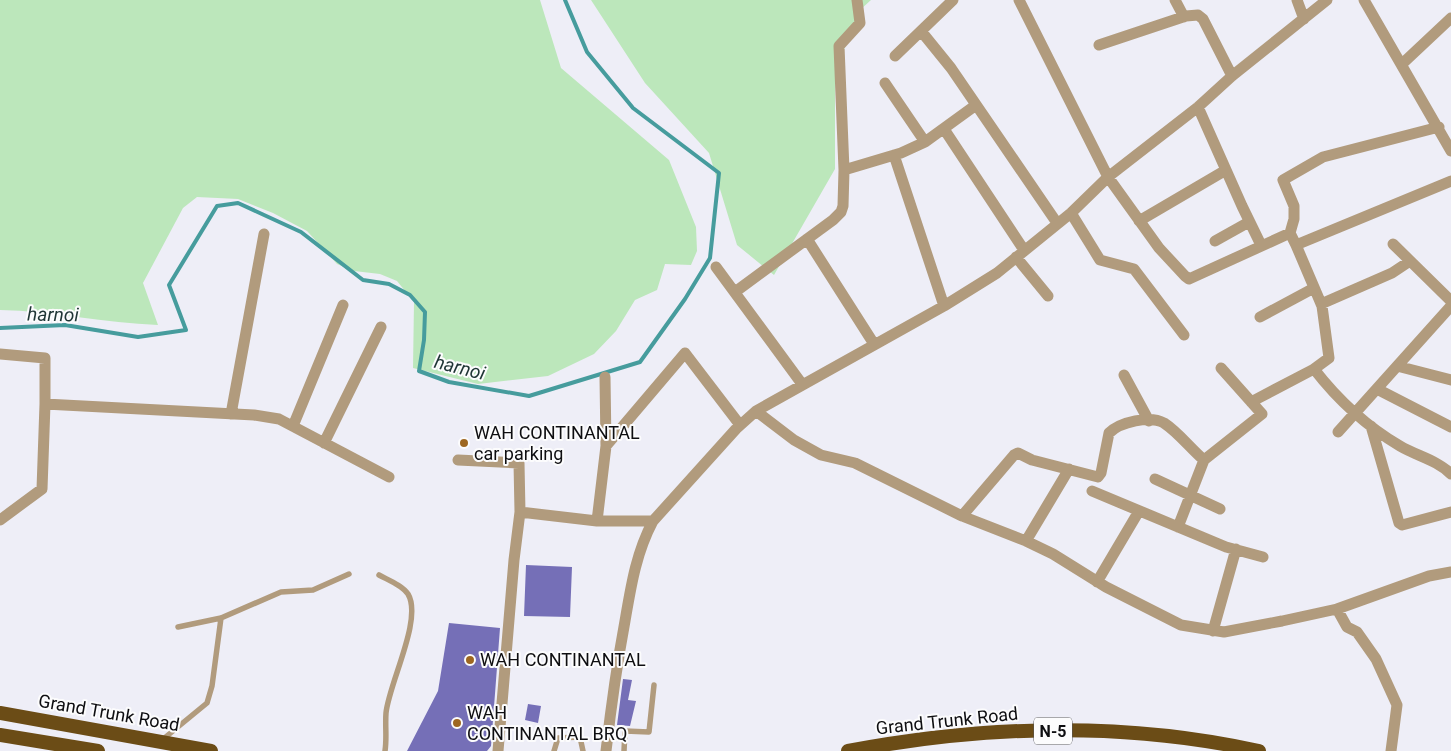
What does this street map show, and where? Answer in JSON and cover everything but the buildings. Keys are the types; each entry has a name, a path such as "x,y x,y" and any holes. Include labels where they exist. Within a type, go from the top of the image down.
{"highway":[{"name":"Grand Trunk Road","path":"0,713 211,751"},
{"name":"Grand Trunk Road","path":"848,751 946,738 1049,730 1162,734 1258,751"},
{"path":"0,735 98,751"}],"street":[{"path":"735,292 808,239 841,212 844,170 839,46 860,22 857,0"},
{"path":"895,56 953,0"},
{"path":"1019,0 1108,177 1159,248 1189,279 1290,233"},
{"path":"1175,0 1184,17"},
{"path":"1297,0 1304,20"},
{"path":"606,751 613,684 636,563 644,539 653,522 740,425 756,410 944,306 997,273 1071,213 1108,177 1198,107 1232,76 1327,0"},
{"path":"1364,0 1439,127 1451,151"},
{"path":"1099,45 1184,17 1198,16 1202,19 1232,76"},
{"path":"1402,64 1451,18"},
{"path":"921,31 976,105 1057,223"},
{"path":"885,82 925,142"},
{"path":"844,170 894,155 925,142 976,105"},
{"path":"1198,107 1261,245"},
{"path":"1251,402 1314,369 1329,358 1321,304 1290,233 1294,219 1294,206 1283,180 1323,157 1439,127"},
{"path":"944,129 1020,254 1048,296"},
{"path":"894,155 944,306"},
{"path":"1140,221 1226,170"},
{"path":"1296,245 1451,181"},
{"path":"1071,213 1100,260 1134,269 1184,335"},
{"path":"1215,241 1249,222"},
{"path":"231,414 264,234"},
{"path":"808,239 874,344"},
{"path":"1393,244 1451,301"},
{"path":"1321,304 1392,273 1410,261"},
{"path":"716,267 802,384"},
{"path":"1260,317 1314,288"},
{"path":"293,426 344,305"},
{"path":"1338,432 1451,306"},
{"path":"324,443 381,327"},
{"path":"606,446 685,352 740,425"},
{"path":"0,354 45,358 42,489 0,520"},
{"path":"1397,366 1451,380"},
{"path":"1178,528 1204,460 1262,414 1221,368"},
{"path":"1314,369 1330,390 1354,414 1400,446 1435,462 1451,474"},
{"path":"1124,375 1149,421"},
{"path":"597,521 606,446 605,376"},
{"path":"1377,389 1451,427"},
{"path":"45,404 231,414 280,419 389,476"},
{"path":"756,410 794,440 821,455 855,463 962,516 1026,541 1097,582 1182,625 1224,632 1337,609 1429,576 1451,572"},
{"path":"962,516 1014,455 1018,453 1032,460 1098,477 1101,473 1109,433 1125,423 1163,422 1204,460"},
{"path":"1371,426 1399,523 1402,525 1451,512"},
{"path":"458,460 519,463 520,512 514,560 498,751"},
{"path":"1026,541 1069,469"},
{"path":"1155,480 1220,510"},
{"path":"1092,491 1178,528 1263,557"},
{"path":"1097,582 1139,511"},
{"path":"520,512 597,521 653,522"},
{"path":"1214,630 1236,549"},
{"path":"1337,609 1347,627 1357,632 1376,659 1398,705 1391,751"}],"lane":[{"path":"178,627 221,618 281,592 313,590 349,574"},
{"path":"379,575 402,588 408,594 411,604 410,631 386,712 385,751"},
{"path":"160,741 207,703 212,686 221,618"},
{"path":"624,751 625,732 649,732 654,685"},
{"path":"554,751 558,738 580,737 583,751"}],"green space":[{"path":"0,0 540,0 561,68 669,160 696,227 697,251 691,265 665,264 657,290 635,300 616,331 594,354 548,376 478,384 413,368 414,302 397,281 380,274 354,271 337,264 307,231 273,213 238,199 197,197 183,208 143,283 158,325 40,312 0,310"},
{"path":"591,0 871,0 860,10 835,72 835,169 774,275 737,245 709,153 645,83"}],"waterway":[{"name":"harnoi","path":"0,328 65,325 138,337 186,330 169,285 217,206 238,203 301,232 363,280 389,284 410,295 425,312 424,340 419,371 449,382 529,396 640,362 685,299 710,258 719,173 633,108 587,52 565,0"}],"place":[{"name":"WAH CONTINANTAL car parking","path":"464,443"},
{"name":"WAH CONTINANTAL","path":"470,660"},
{"name":"WAH CONTINANTAL BRQ","path":"457,723"}]}
